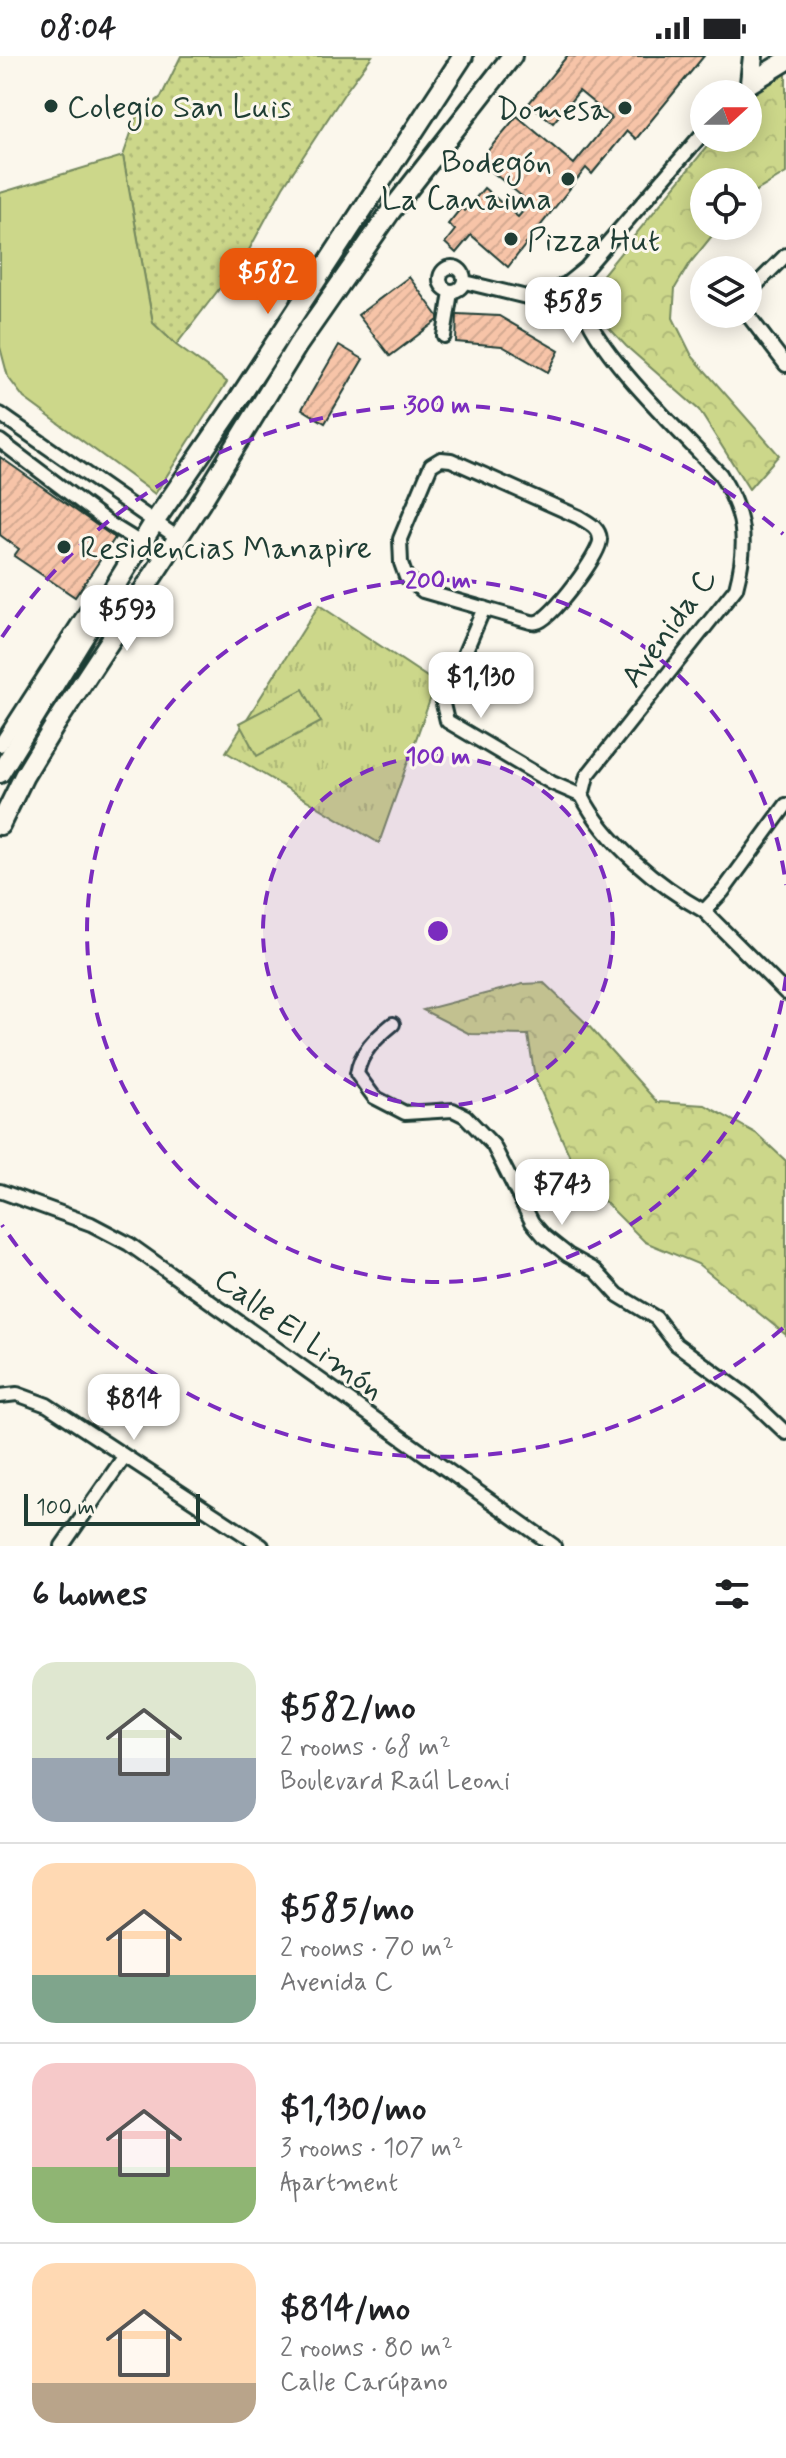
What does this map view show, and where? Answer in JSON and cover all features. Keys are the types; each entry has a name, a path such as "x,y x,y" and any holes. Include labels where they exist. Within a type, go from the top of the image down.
{"main road":[{"path":"0,773 155,521 463,56"},
{"path":"0,825 24,776 55,725 178,538 297,346 391,211 512,56"},
{"path":"746,80 753,56"},
{"path":"750,80 768,56"},
{"path":"756,80 786,61"}],"street":[{"name":"Avenida C","path":"520,296 561,287 586,268 690,148"},
{"path":"762,279 786,255"},
{"name":"Avenida C","path":"451,292 441,285 440,277 444,270 451,267 459,269 465,282 520,296 560,311 606,349"},
{"name":"Avenida C","path":"582,796 587,776 736,588 744,539 732,494 720,474 606,349 588,324 581,291 586,268"},
{"path":"444,336 451,292 460,289 465,282"},
{"path":"581,291 572,284 561,287 554,298 560,311 571,314 583,305"},
{"path":"758,328 786,365"},
{"path":"0,414 178,538"},
{"path":"0,441 110,524 165,558"},
{"path":"441,459 451,460 579,517 596,528 601,540 598,552 561,601 542,620 531,622 484,608 423,591 406,577 401,563 400,539 431,465 441,459"},
{"path":"0,745 96,596 114,590"},
{"path":"484,608 443,704 447,721 552,783 582,796 592,816 656,881 704,911 786,993"},
{"path":"704,911 723,891 786,805"},
{"path":"393,1024 371,1044 358,1062 357,1074 374,1097 405,1113 453,1110 465,1116 493,1145 532,1222 544,1236 595,1270 618,1295 644,1308 676,1344 746,1395 786,1433"},
{"name":"Calle El Limón","path":"0,1191 91,1224 129,1244 554,1546"},
{"path":"0,1396 17,1394 47,1405 262,1546"},
{"path":"62,1546 124,1457"},
{"path":"235,1546 243,1535"}],"green space":[{"path":"181,56 372,56 283,187 249,250 176,345 153,323 123,156 137,116 161,97"},
{"path":"786,70 786,173 762,188 762,168 690,168 690,240 709,240 696,256 690,256 690,263 675,288 673,318 692,356 779,455 749,489 699,410 626,346 598,316 592,288 703,152 762,152 762,85"},
{"path":"123,156 153,323 176,345 227,382 155,494 24,398 8,377 0,347 0,193"},
{"path":"319,605 436,683 379,843 226,752"},
{"path":"303,689 321,722 257,756 239,723"},
{"path":"544,983 587,1024 657,1102 705,1105 757,1134 786,1161 786,1335 698,1264 645,1242 578,1175 535,1078 528,1035 470,1034 423,1010 523,984"}],"building":[{"path":"567,56 704,56 636,139 627,131 592,174 586,168 508,267 471,235 456,253 445,243 455,230 448,224 461,208 465,211 484,188 518,217 530,203 479,161 517,116 574,164 612,118 579,91 553,123 529,103"},
{"path":"409,277 438,320 390,356 358,315"},
{"path":"457,314 499,316 559,351 548,372 502,346 456,342"},
{"path":"339,345 363,359 325,423 302,409"},
{"name":"Residencias Manapire","path":"0,457 115,538 75,597 14,556 19,549 0,535"}],"place":[{"name":"Colegio San Luis","path":"51,106"},
{"name":"Domesa","path":"625,108"},
{"name":"Bodegón La Canaima","path":"568,179"},
{"name":"Pizza Hut","path":"511,239"},
{"name":"Residencias Manapire","path":"64,547"}]}
